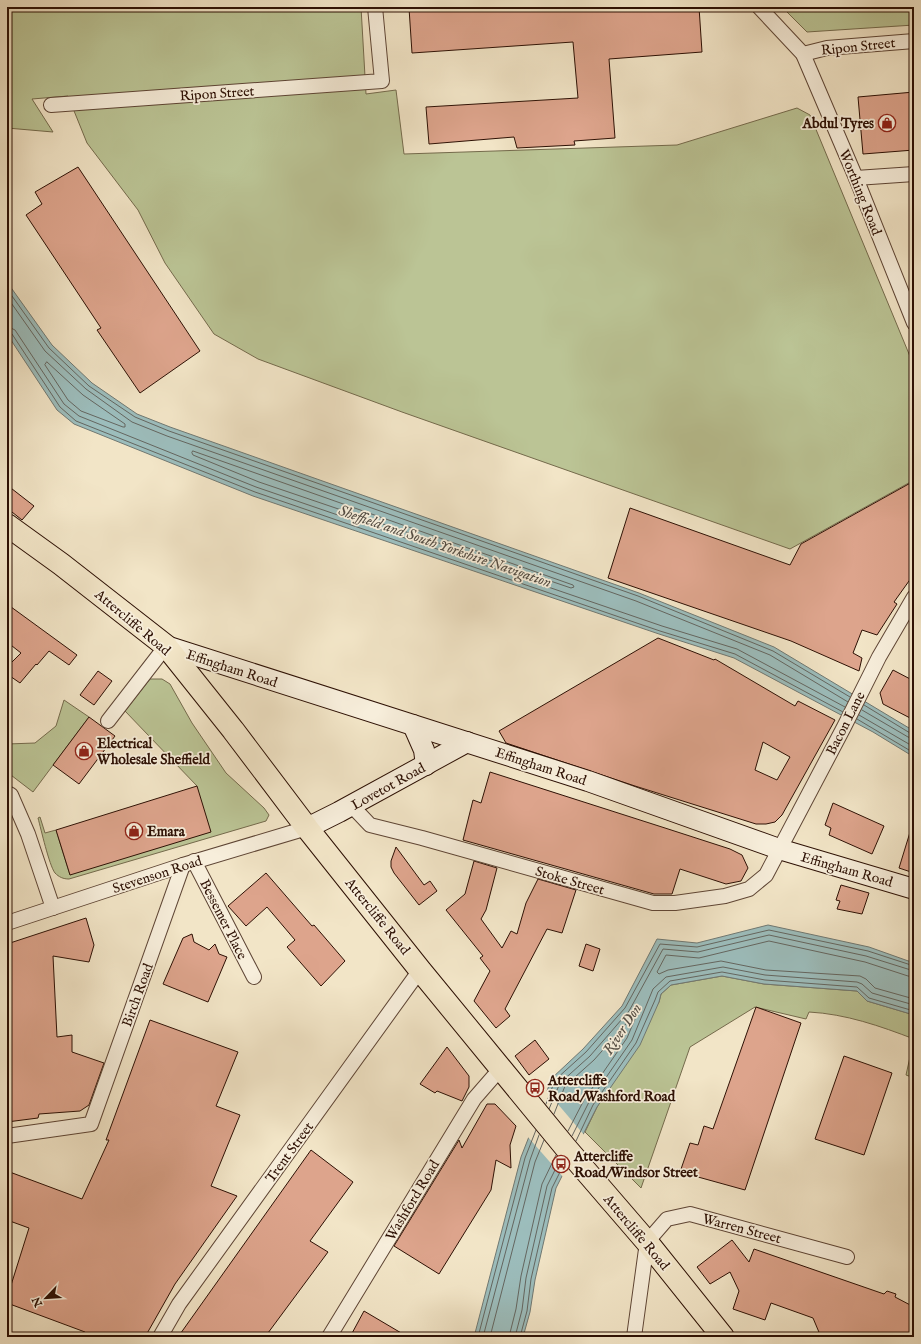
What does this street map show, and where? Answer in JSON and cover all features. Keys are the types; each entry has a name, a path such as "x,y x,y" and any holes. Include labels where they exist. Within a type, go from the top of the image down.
{"main road":[{"name":"Attercliffe Road","path":"7,525 61,564 166,646 420,970 602,1190 647,1242 723,1337"},
{"name":"Effingham Road","path":"166,646 588,781 779,849 914,889"},
{"path":"413,725 424,750 426,765"},
{"name":"Lovetot Road","path":"308,828 467,742"}],"street":[{"name":"Ripon Street","path":"51,105 382,81 375,7"},
{"name":"Worthing Road","path":"760,7 803,54 856,178 914,323"},
{"name":"Ripon Street","path":"803,54 827,48 914,41"},
{"path":"856,178 914,174"},
{"name":"Bacon Lane","path":"779,849 844,727 879,657 914,598"},
{"path":"108,721 166,646"},
{"path":"7,793 11,796 28,834 53,908"},
{"name":"Stoke Street","path":"352,805 370,825 422,838 653,903 682,902 725,896 749,889 766,875 779,849"},
{"name":"Stevenson Road","path":"7,923 188,863 308,828"},
{"name":"Bessemer Place","path":"188,863 254,977"},
{"name":"Birch Road","path":"7,1136 91,1124 188,863"},
{"name":"Trent Street","path":"160,1337 184,1298 420,970"},
{"name":"Washford Road","path":"329,1337 474,1099 501,1068"},
{"name":"Warren Street","path":"647,1242 667,1219 690,1214 847,1257"},
{"path":"634,1337 647,1242"}],"green space":[{"path":"7,7 361,7 366,94 396,90 404,154 677,145 797,108 810,115 914,366 914,480 790,549 402,412 258,359 214,334 165,263 138,210 87,143 68,96 32,99 53,132 7,128"},
{"path":"782,7 914,7 914,25 807,32"},
{"path":"150,679 162,679 170,684 192,723 226,773 264,808 269,815 266,821 69,879 61,878 55,873 50,863 38,818 40,817 45,833 56,830 70,875 197,786 125,711"},
{"path":"64,700 89,717 33,792 7,772 7,744 35,743 56,726"},
{"path":"722,976 764,984 857,991 867,1001 914,1015 914,1039 876,1025 836,1015 809,1012 806,1019 755,1007 690,1047 641,1188 585,1132 597,1107 659,1002 661,994 671,985"},
{"path":"914,1039 914,1078 906,1075"}],"water":[{"name":"Sheffield and South Yorkshire Navigation","path":"7,282 52,345 92,383 137,414 639,593 774,647 914,731 914,757 873,732 734,658 253,496 74,424 57,410 7,334"},
{"name":"River Don","path":"768,925 869,947 914,963 914,1015 867,1001 857,991 764,984 722,976 671,985 661,994 640,1045 597,1107 556,1188 535,1280 530,1312 523,1337 474,1337 521,1157 552,1078 583,1049 622,1006 657,939 697,943"}],"pier":[{"path":"545,1089 585,1136 564,1178 527,1136"}],"building":[{"path":"699,7 702,52 609,59 615,138 574,141 575,145 517,148 514,137 429,144 426,107 578,98 573,42 412,53 409,8"},
{"name":"Abdul Tyres","path":"914,92 914,150 863,154 858,97"},
{"path":"78,167 200,351 140,393 97,330 101,328 26,215 42,204 35,192"},
{"path":"914,481 914,574 894,602 897,604 877,635 862,630 853,653 862,658 859,671 791,641 608,578 630,508 790,565 801,544"},
{"path":"7,485 34,506 22,520 7,508"},
{"path":"7,604 77,655 69,665 49,651 20,683 7,674 7,667 21,653 7,642"},
{"path":"658,638 714,660 715,659 795,706 798,701 835,720 782,815 775,822 766,824 756,824 506,743 499,731","holes":["763,742 790,757 777,780 755,770"]},
{"path":"893,670 914,681 914,720 883,704 880,693"},
{"path":"98,671 112,681 94,705 80,695"},
{"name":"Electrical Wholesale Sheffield","path":"89,717 115,736 79,784 53,765"},
{"path":"490,772 730,849 742,855 748,868 741,881 726,884 680,869 672,894 654,894 463,840 473,800 481,803"},
{"name":"Emara","path":"197,786 211,832 70,875 56,830"},
{"path":"833,803 884,826 872,854 829,835 831,828 825,825"},
{"path":"911,829 914,829 914,873 899,868"},
{"path":"396,847 424,885 430,881 437,891 419,905 391,867 391,861"},
{"path":"474,861 497,868 486,910 481,919 502,948 511,931 517,934 526,903 538,879 576,890 562,933 547,929 505,1009 510,1016 496,1028 474,1001 490,971 480,958 483,956 446,910 465,894"},
{"path":"266,873 345,961 321,986 287,947 295,940 267,907 246,926 228,906"},
{"path":"841,885 869,893 862,914 837,909 840,901 836,900"},
{"path":"86,918 94,945 89,962 53,956 57,1037 72,1035 72,1052 104,1063 89,1105 80,1111 39,1114 38,1118 7,1122 7,944"},
{"path":"192,934 194,942 209,950 215,944 219,954 227,957 208,1002 163,984 183,938"},
{"path":"586,944 600,949 593,971 579,966"},
{"path":"756,1007 801,1023 745,1190 680,1172 690,1143 698,1145 704,1126 713,1129"},
{"path":"150,1020 238,1052 216,1106 240,1115 211,1186 237,1196 175,1284 145,1337 82,1337 85,1332 7,1303 7,1298 29,1228 7,1220 7,1171 82,1199 109,1140 106,1140"},
{"path":"535,1040 549,1059 529,1075 515,1056"},
{"path":"447,1047 469,1076 469,1087 462,1101 437,1091 435,1093 420,1084"},
{"path":"844,1056 892,1073 864,1155 815,1139"},
{"path":"487,1104 495,1104 516,1126 510,1145 511,1168 496,1160 491,1190 439,1274 394,1246 459,1140 462,1148"},
{"path":"311,1150 353,1182 310,1241 328,1252 265,1337 178,1337"},
{"path":"732,1240 749,1262 754,1249 884,1294 887,1291 896,1294 895,1297 914,1307 914,1337 821,1337 813,1318 771,1303 765,1320 733,1309 739,1291 730,1272 710,1284 697,1267"},
{"path":"364,1311 408,1337 350,1337"}],"place":[{"name":"Abdul Tyres","path":"887,123"},
{"name":"Electrical Wholesale Sheffield","path":"84,751"},
{"name":"Emara","path":"134,831"},
{"name":"Attercliffe Road/Washford Road","path":"535,1088"},
{"name":"Attercliffe Road/Windsor Street","path":"561,1164"}]}
